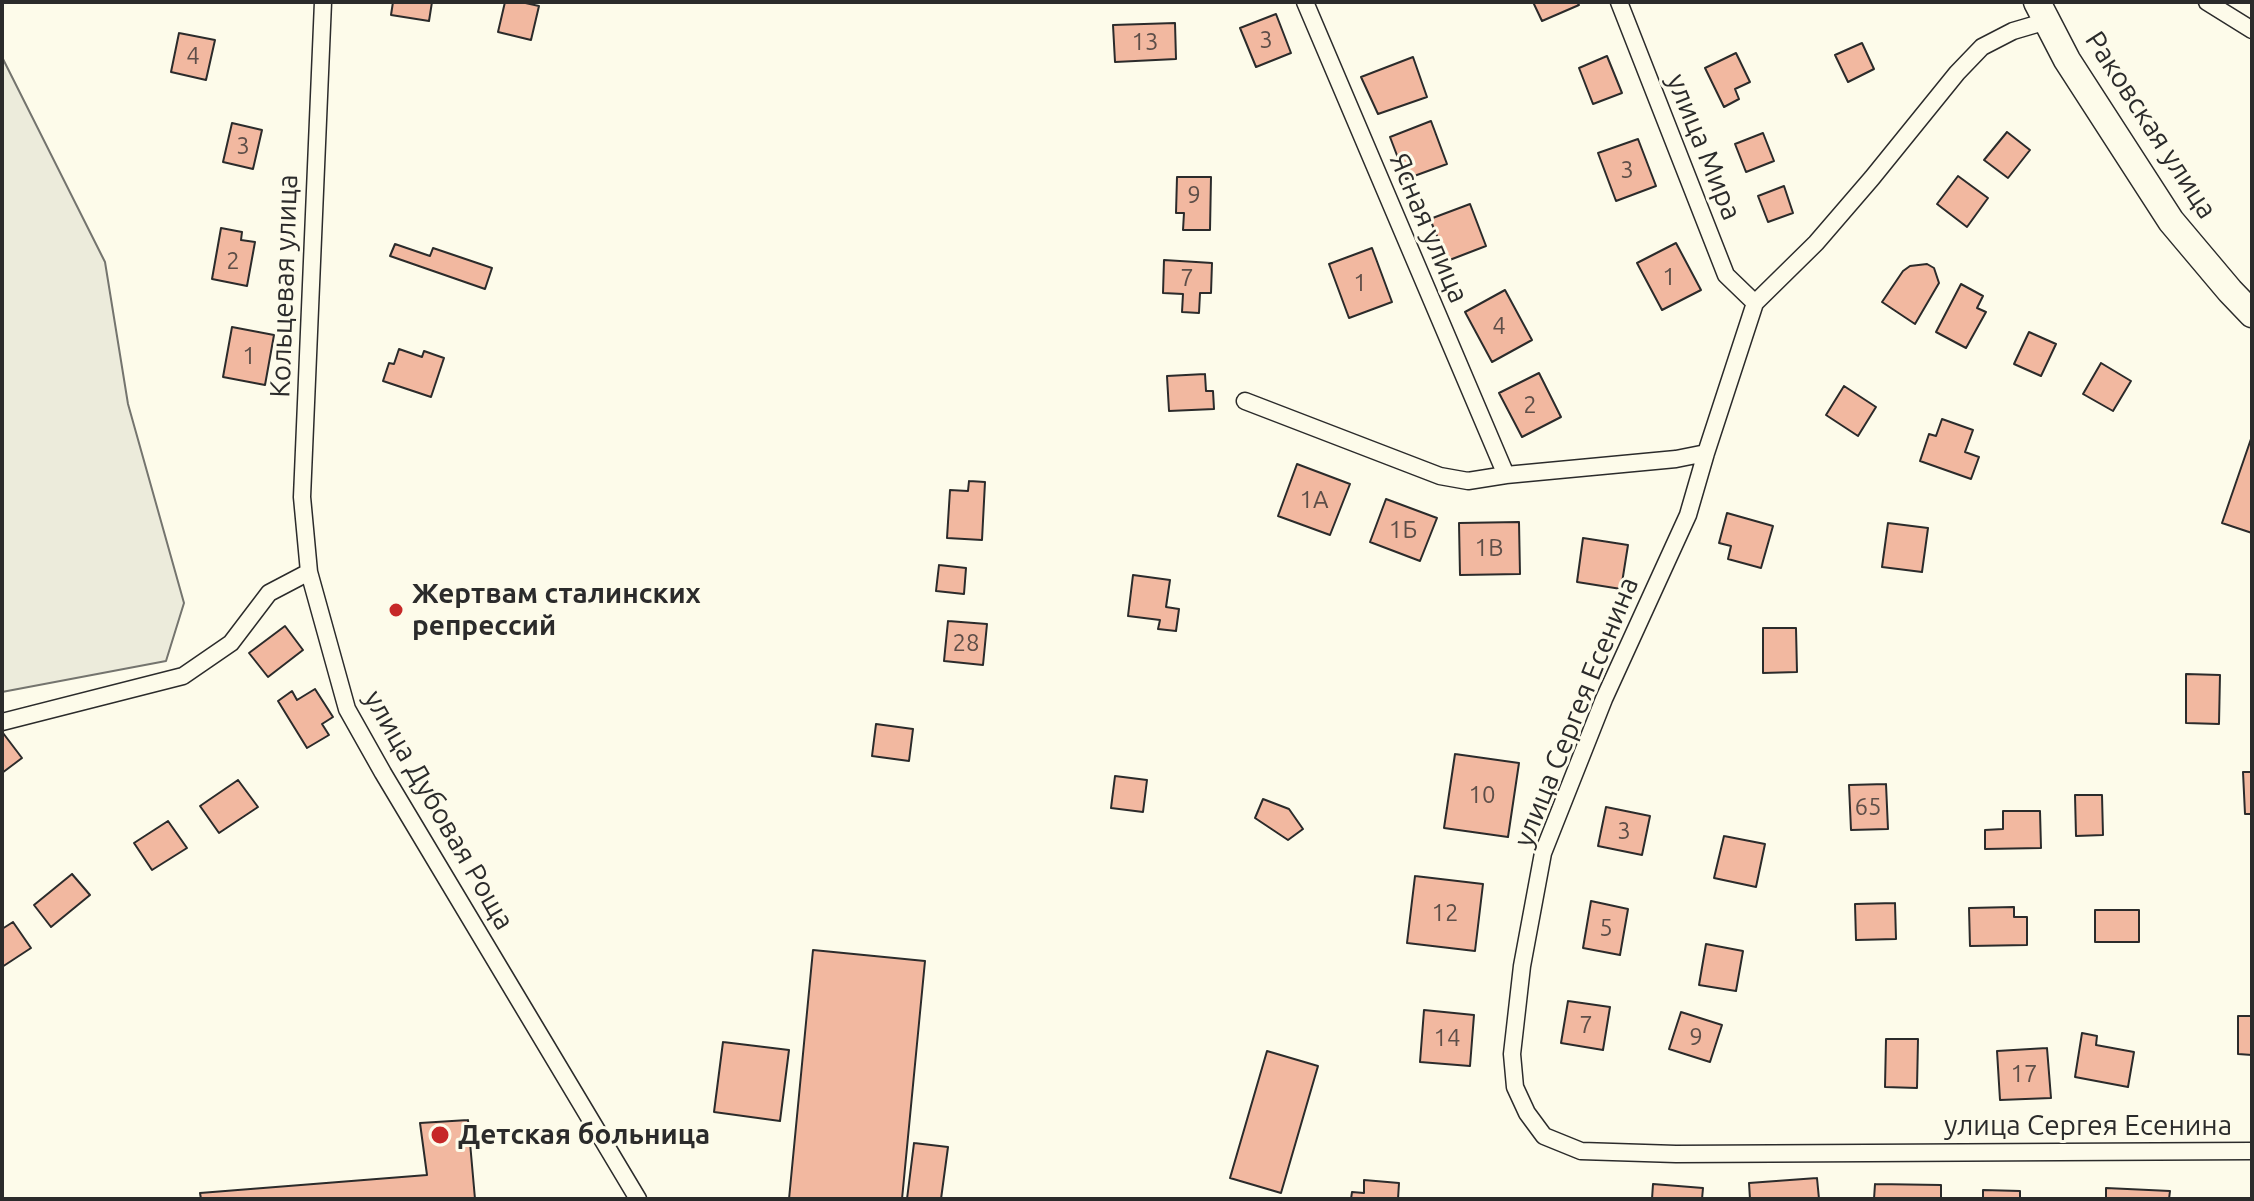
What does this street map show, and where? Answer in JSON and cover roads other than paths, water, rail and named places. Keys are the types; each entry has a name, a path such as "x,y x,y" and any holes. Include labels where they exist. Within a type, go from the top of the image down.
{"main road":[{"name":"Раковская улица","path":"2042,11 2067,60 2171,221 2252,314"}],"street":[{"name":"Кольцевая улица","path":"309,572 302,497 323,2"},
{"name":"Ясная улица","path":"1305,2 1506,475"},
{"name":"улица Мира","path":"1619,2 1726,275 1755,303"},
{"path":"2207,2 2252,30"},
{"name":"улица Сергея Есенина","path":"2042,11 1982,47 1816,243 1755,303 1688,515 1604,699 1543,853 1522,966 1512,1054 1515,1087 1527,1113 1544,1136 1581,1151 1623,1154 2252,1151"},
{"path":"1245,401 1440,476 1468,481 1676,459 1706,453"},
{"path":"2,722 183,676 231,643 269,593 309,572"},
{"name":"улица Дубовая Роща","path":"309,572 347,709 638,1199"}],"place":[{"name":"Жертвам сталинских репрессий","path":"396,610"},
{"name":"Детская больница","path":"440,1135"}]}
